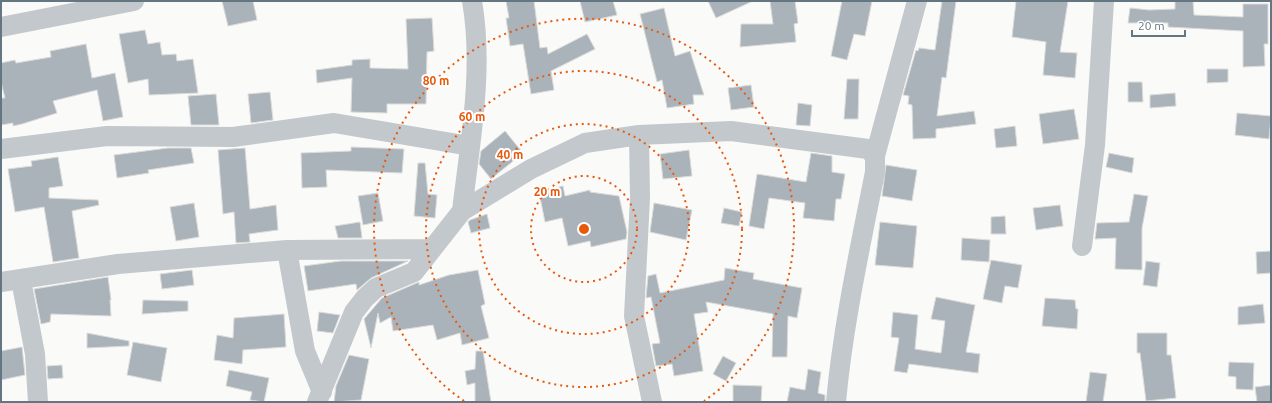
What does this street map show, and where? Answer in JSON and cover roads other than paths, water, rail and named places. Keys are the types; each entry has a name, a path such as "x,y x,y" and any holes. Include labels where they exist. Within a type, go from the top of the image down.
{"street":[{"path":"1,27 134,1"},
{"path":"462,211 476,90 477,28 472,1"},
{"path":"836,402 838,377 852,294 875,172 875,156 917,1"},
{"path":"1082,246 1095,145 1104,1"},
{"path":"1,149 107,136 232,137 334,123 470,146"},
{"path":"320,397 354,312 365,298 376,288 414,272 462,211 531,169 585,143 639,135 731,131 868,149 875,156"},
{"path":"639,135 640,198 634,316 652,402"},
{"path":"1,282 118,264 287,250 431,249"},
{"path":"287,250 305,351 320,397"},
{"path":"21,280 35,354 38,402"}]}
